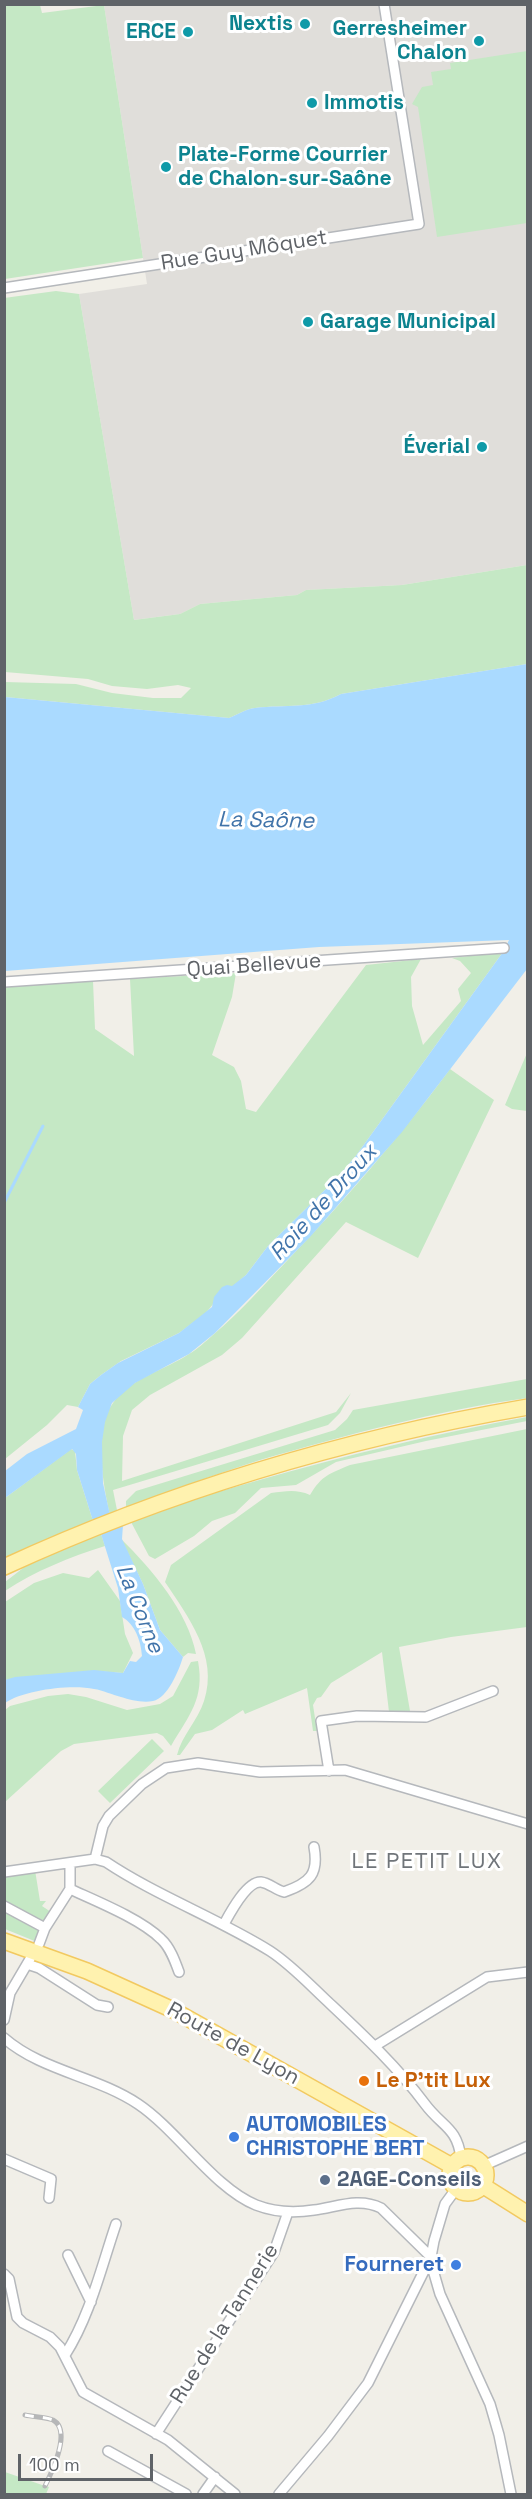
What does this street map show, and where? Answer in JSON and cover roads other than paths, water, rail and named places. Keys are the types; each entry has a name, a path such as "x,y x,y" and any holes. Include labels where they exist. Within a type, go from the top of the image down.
{"main road":[{"path":"4,1567 135,1511 298,1458 442,1422 528,1407"},
{"name":"Route de Lyon","path":"4,1941 87,1971 173,2010 457,2162"},
{"path":"474,2158 483,2166 486,2176 478,2190 467,2193 456,2189 450,2178 457,2162 474,2158"},
{"path":"482,2186 528,2214"}],"street":[{"name":"Rue Guy Môquet","path":"4,288 419,224 384,4"},
{"name":"Quai Bellevue","path":"4,982 504,948"},
{"path":"329,1771 321,1721 357,1716 426,1717 493,1691"},
{"path":"95,1859 103,1826 110,1815 142,1784 166,1768 198,1763 260,1772 345,1770 528,1824"},
{"path":"224,1924 234,1906 253,1884 264,1882 284,1892 314,1874 316,1860 314,1847"},
{"path":"4,1872 95,1859 106,1862 224,1924 273,1953 375,2046 431,2112 453,2133 459,2142 457,2162"},
{"path":"39,1944 45,1928 70,1889 70,1863"},
{"path":"70,1889 128,1918 161,1939 173,1957 179,1972"},
{"path":"4,1906 45,1928"},
{"path":"4,2020 10,1993 29,1961 97,2006 108,2007"},
{"path":"375,2046 487,1977 528,1972"},
{"path":"4,2037 27,2055 128,2097 156,2118 201,2162 241,2196 254,2204 288,2212 313,2211 352,2203 381,2208 431,2257 437,2286 493,2412 511,2494"},
{"path":"483,2166 528,2146"},
{"path":"4,2159 51,2178 49,2198"},
{"path":"284,2493 368,2383 431,2257 445,2204 456,2189"},
{"name":"Rue de la Tannerie","path":"156,2434 274,2252 288,2212"},
{"path":"65,2355 76,2338 91,2301 116,2224"},
{"path":"68,2255 91,2301"},
{"path":"4,2274 9,2279 17,2317 23,2323 50,2337 65,2355 82,2392 181,2450 236,2494"},
{"path":"108,2451 186,2494"},
{"path":"203,2494 215,2477"}],"water":[{"path":"527,664 527,969 402,1132 310,1237 215,1333 189,1354 135,1383 112,1403 105,1422 102,1442 103,1483 110,1515 93,1521 77,1470 76,1454 72,1449 5,1498 5,1471 27,1454 76,1429 83,1410 78,1407 90,1384 118,1363 179,1333 212,1307 214,1297 222,1287 232,1286 246,1275 268,1246 337,1178 355,1157 503,952 509,940 319,947 5,971 5,697 229,718 252,709 299,706 341,694"},
{"name":"La Corne","path":"123,1525 122,1539 143,1584 160,1630 183,1657 168,1689 158,1699 149,1702 73,1687 35,1692 13,1698 5,1703 5,1680 15,1677 94,1670 123,1673 130,1661 136,1662 142,1656 137,1634 122,1617 118,1588 101,1534"}],"waterway":[{"path":"4,1203 43,1126"}],"railway":[{"path":"25,2415 53,2420 61,2433 59,2452 45,2486"}],"place":[{"name":"Nextis","path":"305,24"},
{"name":"ERCE","path":"188,32"},
{"name":"Gerresheimer Chalon","path":"479,41"},
{"name":"Immotis","path":"312,103"},
{"name":"Plate-Forme Courrier de Chalon-sur-Saône","path":"166,167"},
{"name":"Garage Municipal","path":"308,322"},
{"name":"Éverial","path":"482,447"},
{"name":"Le P'tit Lux","path":"364,2081"},
{"name":"AUTOMOBILES CHRISTOPHE BERT","path":"234,2137"},
{"name":"2AGE-Conseils","path":"325,2180"},
{"name":"Fourneret","path":"456,2265"}],"district":[{"name":"LE PETIT LUX","path":"427,1862"}],"water label":[{"name":"La Saône","path":"266,821"},
{"name":"Roie de Droux","path":"324,1203"}]}
